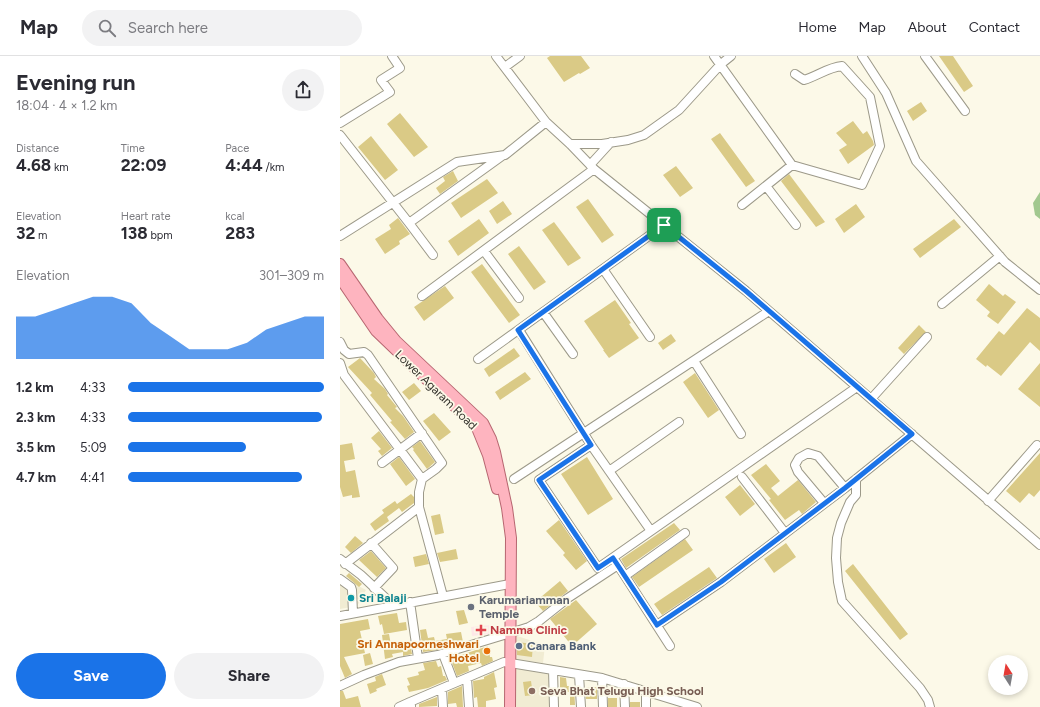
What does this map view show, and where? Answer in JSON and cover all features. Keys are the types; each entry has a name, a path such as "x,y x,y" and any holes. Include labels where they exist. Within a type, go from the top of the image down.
{"main road":[{"name":"Lower Agaram Road","path":"340,264 378,319 396,341 483,423 491,438 507,508 511,538 507,584"},
{"name":"Lower Agaram Road","path":"340,278 376,331 477,428 488,455 502,516 505,538 507,584 506,707"},
{"path":"507,663 510,707"}],"street":[{"path":"340,123 390,92 381,80 400,68 392,56"},
{"path":"496,56 546,122 592,167 769,311 1040,545"},
{"path":"505,67 520,56"},
{"path":"714,56 792,165 862,185 880,146 870,97 842,66 834,67 817,76 804,80 795,74"},
{"path":"570,144 602,144 628,140 644,135 679,110 721,64 732,56"},
{"path":"862,56 886,92 916,161 1000,256 1014,270 1040,290"},
{"path":"925,56 966,111"},
{"path":"409,223 504,155 546,122"},
{"path":"340,135 433,255"},
{"path":"422,296 484,251 592,167 611,142"},
{"path":"340,236 457,162 504,155"},
{"path":"742,205 792,165"},
{"path":"766,186 796,225"},
{"path":"478,359 664,225"},
{"path":"484,251 519,298"},
{"path":"942,304 1000,256"},
{"path":"603,269 650,337"},
{"path":"514,479 769,311"},
{"path":"543,312 573,354"},
{"path":"518,330 583,433 652,531"},
{"path":"871,399 927,337"},
{"path":"340,342 344,350 349,354 362,352 368,355 442,463 422,479 419,492 419,507 442,596"},
{"path":"694,361 741,434"},
{"path":"340,363 342,375 422,479"},
{"path":"591,445 539,480 598,568 857,387"},
{"path":"609,471 678,422"},
{"path":"382,463 422,433"},
{"path":"657,625 721,582 845,488 912,434"},
{"path":"988,501 1038,445"},
{"path":"824,503 798,472 796,465 802,455 808,453 818,456 845,488"},
{"path":"742,477 785,533"},
{"path":"856,479 856,495 850,502 841,523 837,538 836,558 838,582 842,601 920,688 928,700 930,707"},
{"path":"393,606 343,561 371,543 419,507"},
{"path":"625,576 685,533"},
{"path":"371,543 393,568 374,588"},
{"path":"613,558 670,646"},
{"path":"340,686 364,674 399,662 443,654 529,627 568,598 618,565"},
{"path":"340,579 351,587 353,613"},
{"path":"340,616 507,584"},
{"path":"410,602 418,658"},
{"path":"443,654 454,683"},
{"path":"399,707 410,705 454,683 507,663 602,678 697,707"},
{"path":"554,670 554,707"},
{"path":"579,675 581,707"},
{"path":"467,678 469,707"},
{"path":"602,678 603,707"},
{"path":"624,684 625,707"},
{"path":"442,689 443,707"},
{"path":"646,691 646,707"}],"shaded area":[{"name":"Sri Balaji","path":"340,576 366,590 357,606 340,609"},
{"name":"Namma Clinic","path":"490,625 491,634 472,636 471,627"},
{"path":"514,635 545,645 543,663 513,659"},
{"name":"Seva Bhat Telugu High School","path":"512,667 553,675 553,707 512,707"}],"green space":[{"path":"1040,192 1040,219 1035,215 1033,203"}],"building":[{"path":"550,56 581,56 590,68 564,82 547,58"},
{"path":"939,56 953,56 973,86 964,92"},
{"path":"921,102 927,111 913,121 907,111"},
{"path":"400,113 428,147 414,157 387,124"},
{"path":"853,121 863,134 867,131 874,145 848,164 839,150 847,145 836,133"},
{"path":"720,133 755,181 746,187 711,139"},
{"path":"371,136 398,170 385,180 358,147"},
{"path":"676,166 693,188 680,197 663,175"},
{"path":"453,171 458,181 440,194 436,188 445,181 443,177"},
{"path":"789,174 825,222 816,227 781,181"},
{"path":"487,179 498,193 461,218 451,203"},
{"path":"588,199 614,235 602,243 576,207"},
{"path":"503,201 512,214 497,224 489,211"},
{"path":"856,204 865,217 844,233 835,219"},
{"path":"398,218 410,234 399,241 400,244 385,254 375,239 391,229 389,225"},
{"path":"479,219 489,233 458,256 448,241"},
{"path":"954,219 961,227 920,258 913,249"},
{"path":"554,222 581,258 568,266 542,230"},
{"path":"519,246 546,282 534,290 508,254"},
{"path":"482,264 520,315 509,323 471,272"},
{"path":"989,284 1003,296 1005,294 1016,302 998,324 987,316 990,312 976,300"},
{"path":"445,286 454,298 424,321 414,307"},
{"path":"615,300 631,323 629,324 639,338 609,358 584,321"},
{"path":"1027,308 1040,318 1040,351 1030,342 1001,376 987,365 986,367 976,359 999,331 1004,335"},
{"path":"919,325 926,332 904,354 898,348"},
{"path":"671,334 676,341 663,350 658,343"},
{"path":"514,348 520,356 489,377 484,369"},
{"path":"360,358 374,373 376,377 374,379 385,389 388,394 387,395 397,407 395,408 403,416 414,432 405,439 370,395 372,393 348,367"},
{"path":"1040,363 1040,407 1018,389"},
{"path":"525,372 531,379 500,400 495,392"},
{"path":"695,373 719,410 708,418 683,382"},
{"path":"414,383 421,391 409,400 402,392"},
{"path":"434,413 451,432 439,441 423,421"},
{"path":"379,431 392,448 382,456 378,451 381,449 371,438"},
{"path":"420,441 435,462 427,469 412,447"},
{"path":"352,443 355,459 344,461 346,472 355,470 360,497 352,498 352,495 343,497 340,487 340,445"},
{"path":"1040,453 1040,490 1034,497 1029,493 1020,503 1006,491"},
{"path":"399,457 415,479 406,486 390,464"},
{"path":"587,457 613,499 588,515 561,474"},
{"path":"766,464 780,481 771,488 778,496 798,480 816,502 802,514 799,510 785,520 769,500 771,499 751,475"},
{"path":"740,485 755,504 740,516 725,497"},
{"path":"411,494 414,497 414,503 402,512 399,508 387,517 389,521 375,531 370,524 384,513 382,510 395,501 397,504"},
{"path":"440,514 444,533 435,535 431,516"},
{"path":"559,520 587,561 576,570 563,555 565,553 546,531"},
{"path":"674,523 680,530 626,568 621,559"},
{"path":"355,536 363,543 351,553 345,547"},
{"path":"685,539 693,550 639,587 632,577"},
{"path":"786,543 796,557 774,573 764,559"},
{"path":"456,549 458,559 440,562 437,553"},
{"path":"371,551 386,568 377,577 359,560"},
{"path":"426,554 429,564 415,567 413,557"},
{"path":"853,564 908,634 900,640 845,571"},
{"path":"709,567 717,578 662,615 654,604"},
{"path":"349,573 362,584 359,587 346,576"},
{"path":"560,581 568,591 543,611 535,602"},
{"path":"576,600 597,624 572,646 550,619"},
{"path":"464,610 468,623 459,625 456,611"},
{"path":"397,613 399,623 406,622 407,630 384,634 382,624 380,625 378,616"},
{"path":"368,619 370,629 360,631 365,653 344,657 352,674 345,678 340,666 340,624"},
{"path":"426,629 428,638 434,637 435,641 447,639 446,634 461,632 463,642 437,650 423,652 420,630"},
{"path":"389,634 391,645 410,643 412,654 403,656 403,652 392,654 393,657 385,659 382,635"},
{"path":"517,642 533,644 532,657 517,655"},
{"path":"488,646 490,657 492,657 493,661 482,666 481,663 468,666 469,671 457,676 450,657 455,657"},
{"path":"370,653 373,664 365,666 363,655"},
{"path":"436,661 438,667 441,666 443,676 445,676 447,680 428,688 409,692 407,686 410,685 407,678 419,675 418,672 425,670 423,663"},
{"path":"494,672 497,687 494,688 496,699 486,701 486,707 478,707 477,697 474,698 473,681 484,679 484,677"},
{"path":"382,674 386,685 376,689 377,691 370,694 367,684 376,681 375,677"},
{"path":"560,677 566,678 567,686 574,686 575,705 570,705 570,692 560,692"},
{"path":"531,681 533,695 525,696 523,682"},
{"path":"462,686 463,707 457,707 456,703 448,704 448,692"},
{"path":"597,687 597,699 586,699 585,688"},
{"path":"340,691 343,691 346,699 358,696 361,707 340,707"},
{"path":"437,697 437,706 419,707 419,704"},
{"path":"608,698 617,698 617,707 608,707"},
{"path":"630,702 640,702 640,707 630,707"}],"place":[{"name":"Sri Balaji","path":"351,598"},
{"name":"Karumariamman Temple","path":"471,607"},
{"name":"Namma Clinic","path":"481,630"},
{"name":"Canara Bank","path":"519,646"},
{"name":"Sri Annapoorneshwari Hotel","path":"487,651"},
{"name":"Seva Bhat Telugu High School","path":"532,691"}],"route":[{"path":"664,225 746,291 912,434 845,488 721,582 657,625 613,558 598,568 539,480 591,445 518,330 664,225"}]}
